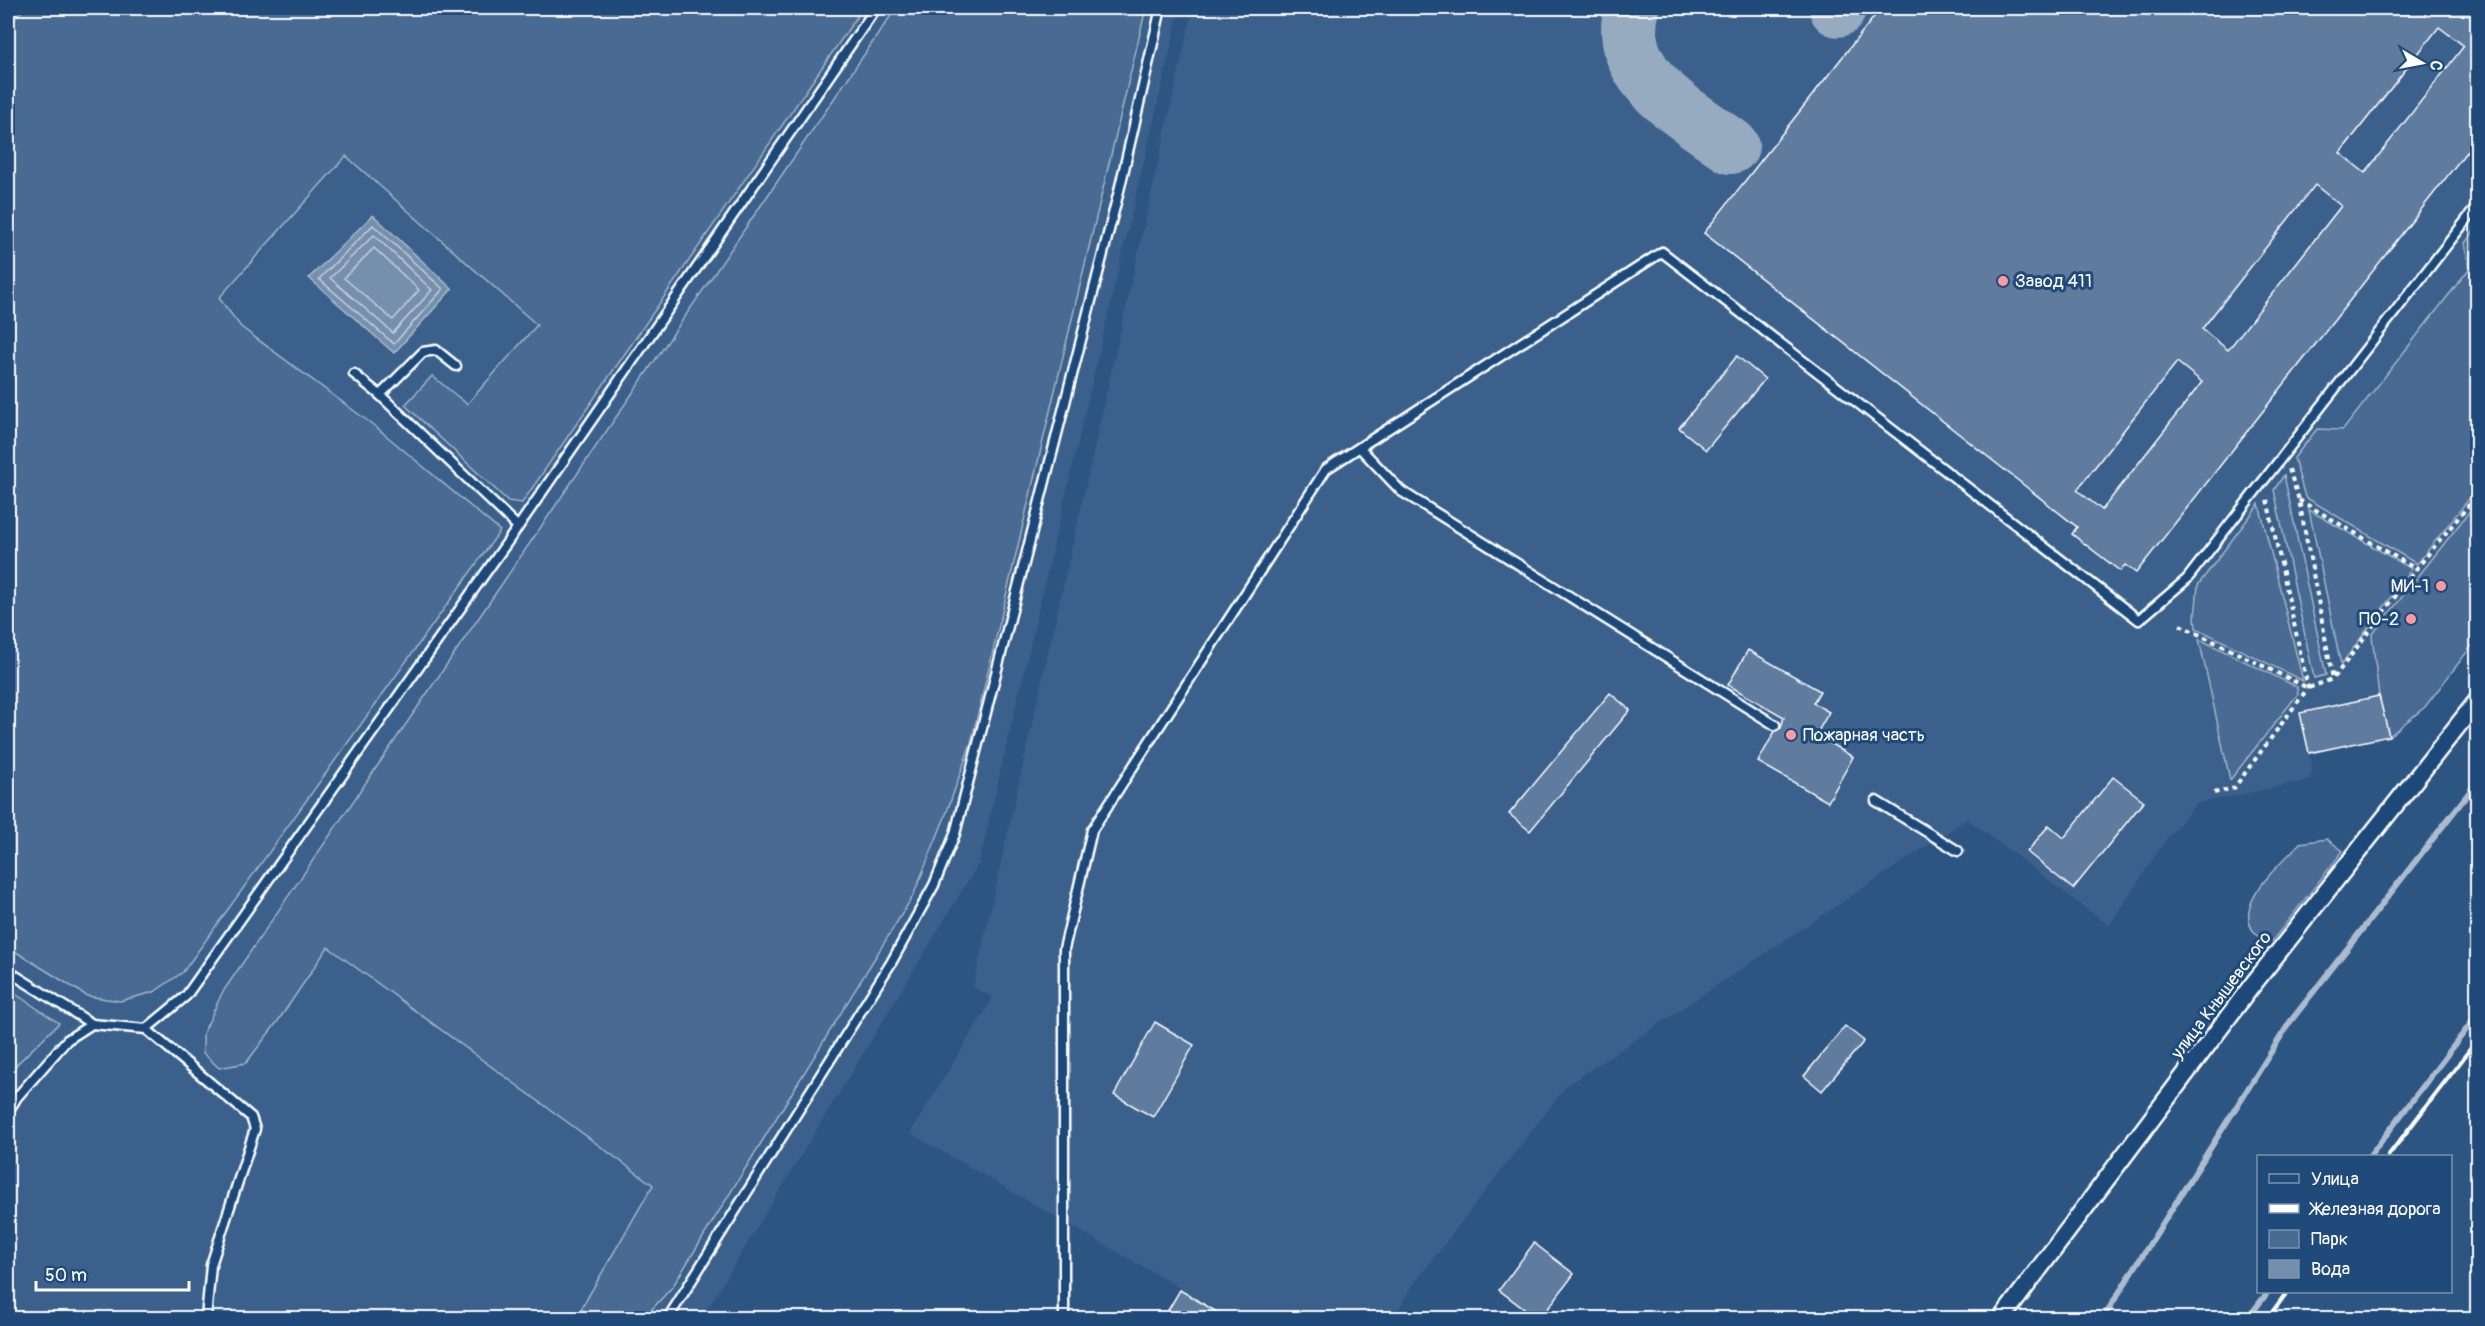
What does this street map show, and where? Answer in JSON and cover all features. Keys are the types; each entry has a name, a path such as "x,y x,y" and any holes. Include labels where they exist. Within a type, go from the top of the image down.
{"street":[{"name":"улица Кнышевского","path":"2002,1318 2250,988 2478,700"}],"lane":[{"path":"146,1029 186,996 518,527 876,8"},
{"path":"668,1318 891,963 934,885 955,834 1116,202 1161,8"},
{"path":"1064,1318 1064,949 1092,830 1326,469 1361,449 1662,252 2139,620 2187,579 2478,205"},
{"path":"380,395 423,352 436,350 456,366"},
{"path":"354,374 380,395 518,527"},
{"path":"1361,449 1401,491 1775,725"},
{"path":"1876,801 1958,850"},
{"path":"8,971 92,1024 146,1029 251,1117 255,1130 211,1265 207,1318"},
{"path":"8,1112 17,1097 67,1040 92,1024"}],"path":[{"path":"2284,454 2299,500 2333,679"},
{"path":"2263,482 2308,688"},
{"path":"2214,793 2234,788 2308,688 2333,679 2416,569 2478,494"},
{"path":"2299,500 2416,569"},
{"path":"2180,626 2308,688"}],"shaded area":[{"path":"8,8 1180,8 979,863 702,1318 8,1318"},
{"path":"1193,8 2477,8 2477,639 2425,707 2389,736 2309,752 2313,768 2309,780 2196,804 2163,844 2109,926 1967,819 1566,1086 1413,1285 1393,1318 1232,1318 910,1133 993,998 973,987"}],"green space":[{"path":"24,8 863,8 522,503 508,501 405,405 432,376 467,404 537,325 346,156 219,298 241,327 376,427 500,531 183,972 154,992 120,1001 87,996 8,947 8,27"},
{"path":"896,8 1146,8 971,743 945,817 913,896 673,1286 644,1318 599,1318 581,1309 653,1185 328,947 278,1021 246,1063 219,1068 203,1053 203,1034 222,993"},
{"path":"2477,227 2477,489 2417,564 2305,497 2294,458 2317,429 2343,430 2469,269 2465,243"},
{"path":"2284,475 2326,675 2314,678 2274,490"},
{"path":"2477,502 2477,639 2425,707 2389,736 2379,696 2372,635"},
{"path":"2259,504 2303,681 2196,628 2198,585"},
{"path":"2309,510 2412,569 2341,665"},
{"path":"2199,639 2297,687 2298,694 2230,780"},
{"path":"2327,839 2343,851 2272,941 2265,942 2253,930 2249,918 2257,891 2300,843"},
{"path":"8,989 59,1023 17,1064 8,1080"}],"water":[{"path":"373,215 452,289 394,353 309,278"}],"building":[{"name":"Завод 411","path":"1881,8 2478,8 2478,137 2136,573 2125,565 2120,571 2072,534 2077,527 1704,233","holes":["2439,27 2464,46 2365,173 2340,153","2315,185 2341,206 2228,350 2202,329","2177,362 2202,382 2102,510 2077,490"]},
{"path":"1737,356 1765,379 1706,450 1679,428"},
{"path":"1748,650 1820,691 1813,703 1829,712 1816,735 1853,757 1828,802 1758,762 1775,731 1781,728 1784,717 1728,685"},
{"path":"1610,693 1630,710 1530,831 1509,814"},
{"path":"2379,696 2389,736 2309,753 2300,713"},
{"path":"2113,777 2144,801 2073,889 2027,852 2049,825 2064,838"},
{"path":"1155,1022 1194,1045 1153,1117 1114,1095"},
{"path":"1845,1026 1864,1041 1822,1091 1804,1076"},
{"path":"1534,1243 1574,1274 1541,1318 1536,1318 1499,1290"},
{"path":"1180,1290 1227,1318 1178,1318 1167,1312"}],"waterway":[{"path":"2103,1318 2290,1022 2478,781"},
{"path":"2371,1155 2478,1014"},
{"path":"2248,1318 2267,1293"}],"taxiway":[{"path":"1632,8 1629,32 1633,54 1643,73 1674,105 1731,146"}],"railway":[{"path":"2389,1155 2478,1039"},
{"path":"2268,1318 2286,1293"}],"place":[{"name":"Завод 411","path":"2003,281"},
{"name":"МИ-1","path":"2441,586"},
{"name":"ПО-2","path":"2411,619"},
{"name":"Пожарная часть","path":"1791,735"}]}
